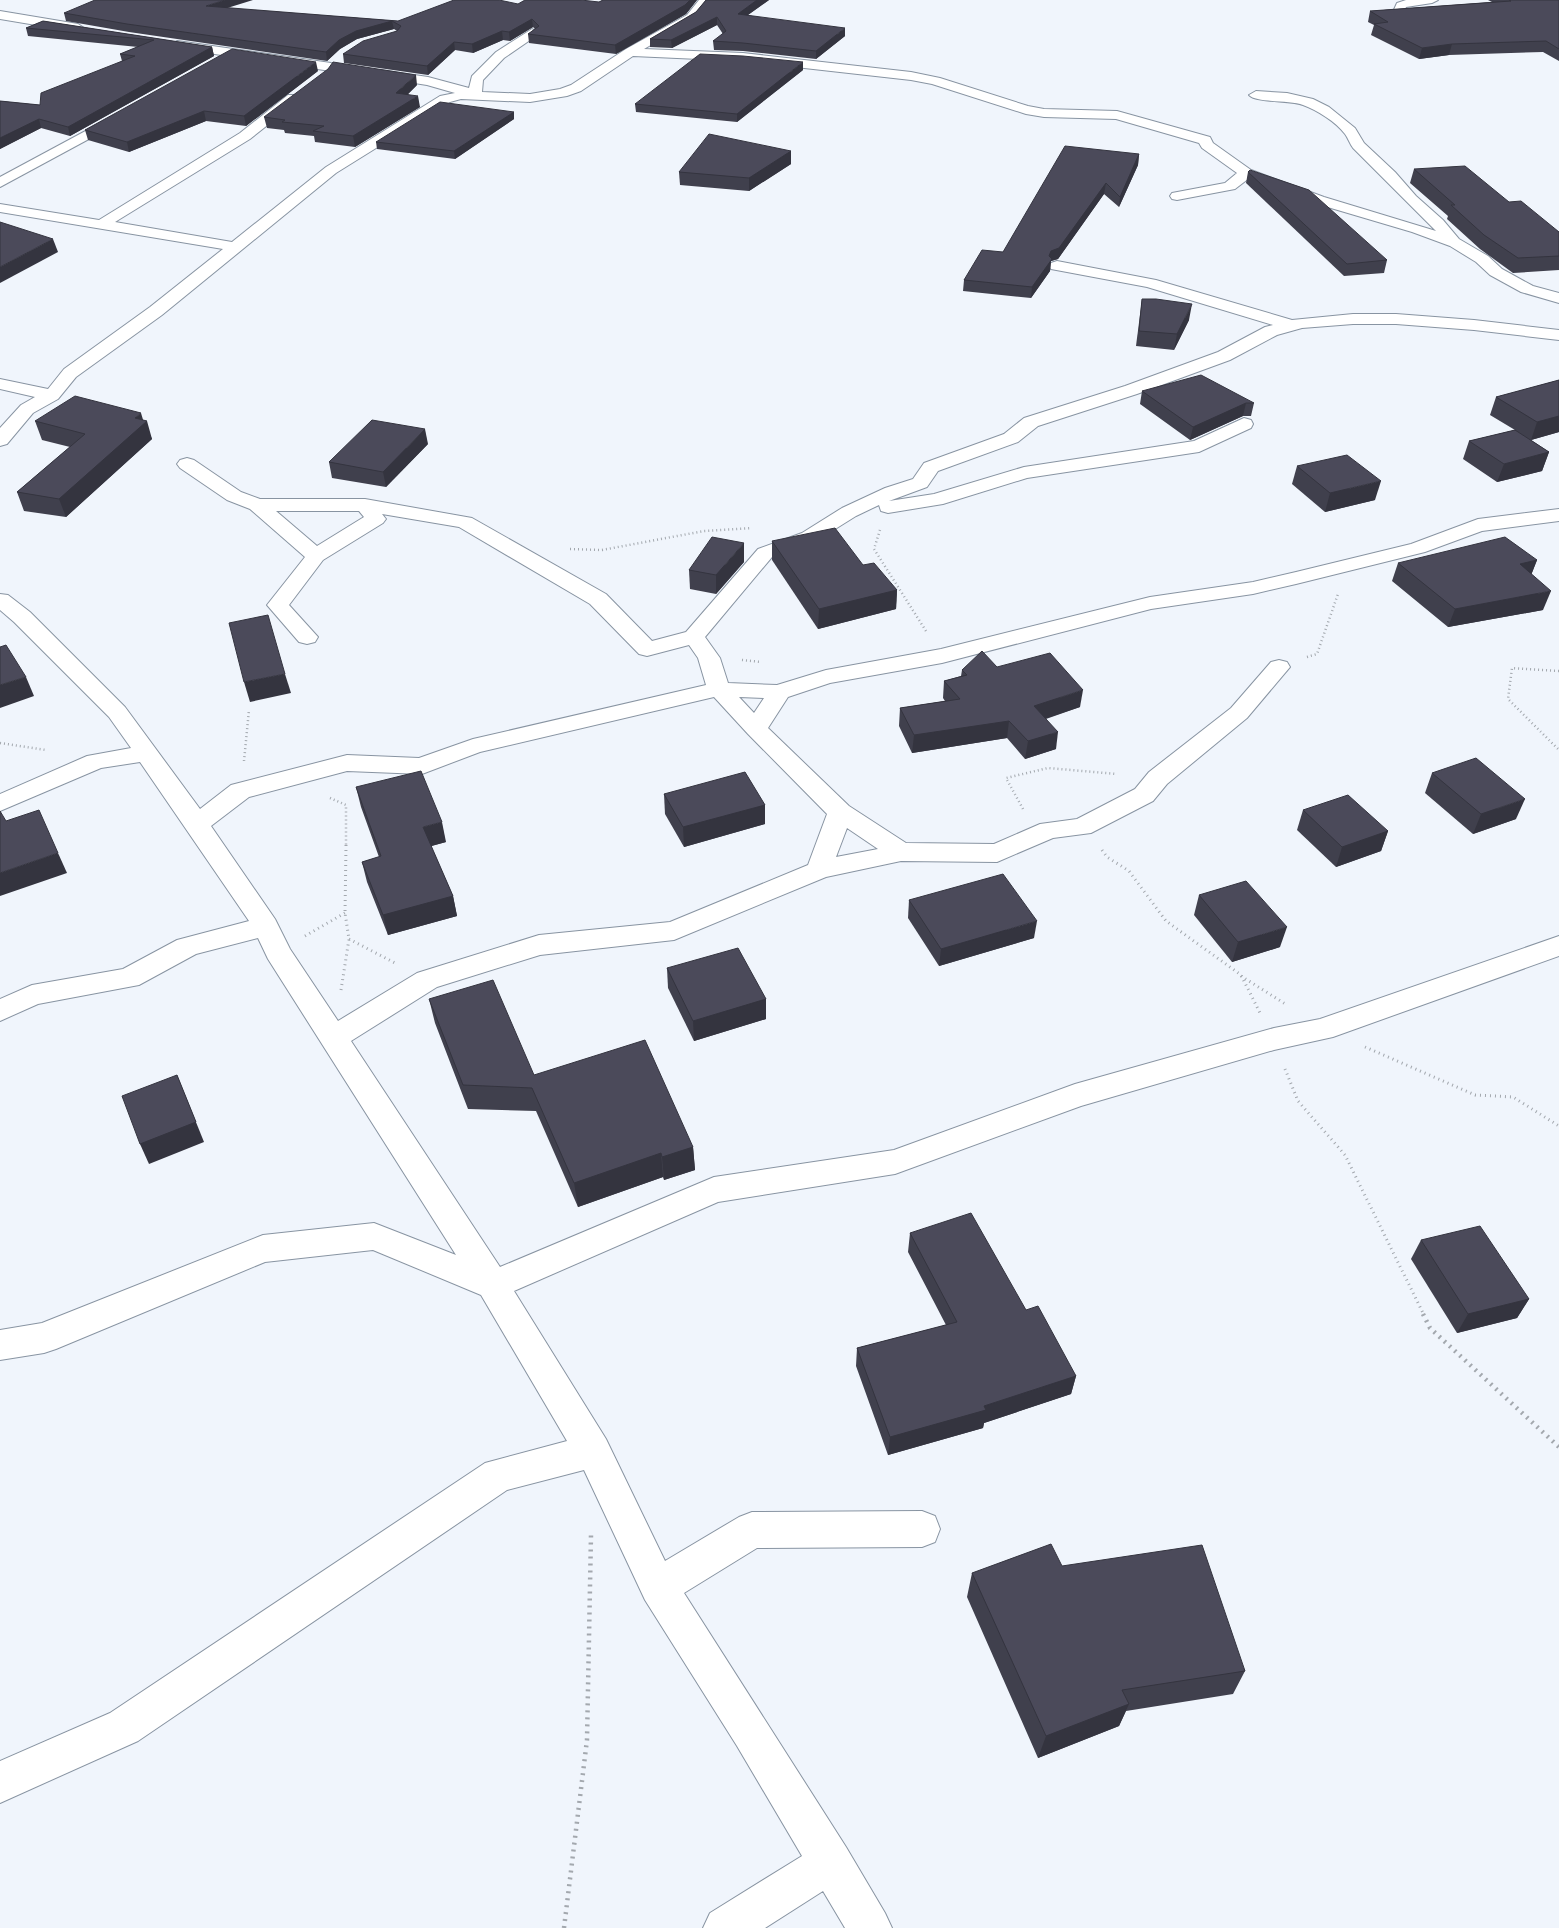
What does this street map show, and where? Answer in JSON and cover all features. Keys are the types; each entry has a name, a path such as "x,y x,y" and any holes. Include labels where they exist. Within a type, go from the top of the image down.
{"street":[{"path":"0,440 27,408 52,395 70,373 156,311 331,170 445,99 475,94 530,98 562,93 576,88 630,52 691,17 705,0"},
{"path":"1398,14 1401,5 1432,0"},
{"path":"0,15 91,30"},
{"path":"475,94 477,79 500,55 532,33"},
{"path":"166,43 348,70"},
{"path":"630,52 743,57 911,76 935,81 1026,110 1044,113 1117,115 1205,140 1207,145 1246,173 1319,200 1417,229 1455,244 1482,259 1496,272 1545,295 1559,298"},
{"path":"214,63 232,53"},
{"path":"320,79 342,55"},
{"path":"364,72 428,81 475,94"},
{"path":"101,225 179,175 245,136 303,90"},
{"path":"1256,95 1287,97 1308,102 1324,110 1350,131 1358,145 1390,175 1411,200 1438,223 1455,244"},
{"path":"0,184 129,111"},
{"path":"1177,196 1230,186 1246,173"},
{"path":"0,208 236,247"},
{"path":"1057,266 1150,283 1293,326"},
{"path":"187,464 234,496 257,505 411,513 465,522 598,598 647,649 694,638 765,553 809,537 849,512 892,492 920,483 931,467 1011,438 1031,422 1130,390 1224,356 1271,332 1293,326 1353,319 1396,319 1474,325 1559,335"},
{"path":"0,384 52,395"},
{"path":"849,512 936,500 1024,474 1200,446 1244,424"},
{"path":"257,505 316,556"},
{"path":"307,637 278,605 316,556 371,512"},
{"path":"197,824 240,791 347,764 422,766 473,746 720,689 779,692 826,677 942,656 1150,603 1252,588 1296,578 1418,548 1478,525 1559,516"},
{"path":"0,600 22,618 89,682 117,712 197,824 493,1285 593,1450 658,1587 751,1732 870,1928"},
{"path":"694,638 709,658 720,689 756,729 840,812 901,852"},
{"path":"334,1037 427,980 539,944 674,931 819,870 901,852 997,853 1049,830 1082,827 1144,795 1158,778 1239,713 1279,667"},
{"path":"756,729 779,692"},
{"path":"0,804 96,761 147,753"},
{"path":"819,870 840,812"},
{"path":"0,1011 32,995 129,978 187,947 272,939"},
{"path":"0,1345 44,1338 262,1249 374,1236 493,1285 714,1190 896,1162 1075,1096 1274,1039 1324,1029 1559,946"},
{"path":"0,1782 124,1727 498,1475 593,1450"},
{"path":"658,1587 752,1530 922,1528"},
{"path":"725,1928 831,1862"}],"path":[{"path":"888,507 874,549 942,656"},
{"path":"528,558 562,548 602,550 704,531 748,528 809,537"},
{"path":"1279,667 1317,654 1340,590 1296,578"},
{"path":"1559,670 1512,668 1508,698 1559,750"},
{"path":"249,710 244,763 286,778 346,805 345,913 349,939 334,1037"},
{"path":"1049,830 1030,820 1006,778 1048,768 1158,778"},
{"path":"1082,827 1107,856 1129,871 1166,921 1241,975 1324,1029 1475,1095 1513,1096 1559,1126"},
{"path":"272,939 345,913"},
{"path":"349,939 427,980"},
{"path":"1241,975 1274,1039 1298,1101 1345,1155 1430,1328 1559,1447"},
{"path":"564,1928 587,1740 592,1530"}],"building":[{"path":"95,0 225,0 206,6 398,21 454,0 499,0 518,4 525,0 581,0 599,2 603,0 690,0 685,5 615,45 528,34 539,26 532,19 509,32 502,31 472,44 454,42 427,66 343,54 363,41 397,31 401,26 392,21 356,31 339,40 326,52 127,24 64,13"},
{"path":"706,0 757,0 738,14 845,28 816,51 713,41 726,31 717,17 671,40 650,39 696,12"},
{"path":"1509,0 1559,0 1559,49 1546,41 1452,44 1422,48 1374,24 1388,22 1370,11 1511,1"},
{"path":"43,21 212,47 68,127 39,119 0,138 0,101 40,105 41,93 135,56 120,54 154,40 26,28"},
{"path":"232,49 316,62 244,116 204,111 127,142 85,130"},
{"path":"700,54 803,62 737,114 635,104"},
{"path":"333,62 416,75 396,93 418,96 353,136 313,131 324,126 282,122 285,120 264,117 328,69"},
{"path":"440,102 514,112 454,151 376,142"},
{"path":"709,134 791,151 749,178 679,172"},
{"path":"1065,146 1139,154 1120,197 1106,183 1059,248 1051,251 1049,256 1052,259 1032,287 964,280 982,250 1003,252"},
{"path":"1465,166 1509,202 1521,201 1559,232 1559,256 1518,258 1484,235 1451,205 1455,205 1414,169"},
{"path":"1250,170 1309,190 1387,260 1347,264 1248,172"},
{"path":"0,222 53,239 0,267"},
{"path":"1142,299 1192,304 1177,334 1139,331"},
{"path":"1201,375 1254,403 1246,403 1193,427 1142,391"},
{"path":"1559,380 1559,416 1537,422 1496,397"},
{"path":"75,396 141,413 135,418 147,421 59,499 17,492 85,434 35,421"},
{"path":"372,420 425,429 383,472 329,462"},
{"path":"1515,430 1549,452 1504,464 1469,441"},
{"path":"1347,455 1381,481 1330,493 1297,466"},
{"path":"835,528 863,565 874,563 897,590 819,609 772,541"},
{"path":"712,537 744,543 716,575 689,570"},
{"path":"1505,537 1537,560 1520,564 1551,591 1455,609 1398,563"},
{"path":"268,615 285,674 244,682 229,623"},
{"path":"6,645 26,677 0,685 0,647"},
{"path":"982,651 997,667 1050,653 1083,690 1034,706 1058,732 1028,741 1009,721 914,735 900,708 960,699 944,681 967,675 962,670"},
{"path":"1476,758 1525,799 1481,814 1432,773"},
{"path":"421,771 442,822 423,827 453,896 383,915 362,862 381,856 356,787"},
{"path":"745,772 765,805 683,827 664,794"},
{"path":"1348,795 1388,831 1342,847 1303,810"},
{"path":"39,810 58,853 0,873 0,811 6,821"},
{"path":"1003,874 1037,921 941,949 909,900"},
{"path":"1246,881 1287,927 1238,942 1199,895"},
{"path":"738,948 766,999 693,1021 667,968"},
{"path":"493,980 534,1075 645,1040 693,1147 662,1157 661,1153 574,1183 532,1088 463,1085 429,999"},
{"path":"177,1075 196,1122 140,1144 122,1096"},
{"path":"971,1213 1026,1310 1038,1306 1076,1376 984,1406 986,1410 890,1437 857,1348 957,1322 910,1233"},
{"path":"1480,1226 1529,1299 1468,1314 1421,1240"},
{"path":"1051,1544 1062,1566 1202,1545 1245,1671 1122,1690 1129,1704 1046,1736 972,1573"}]}
